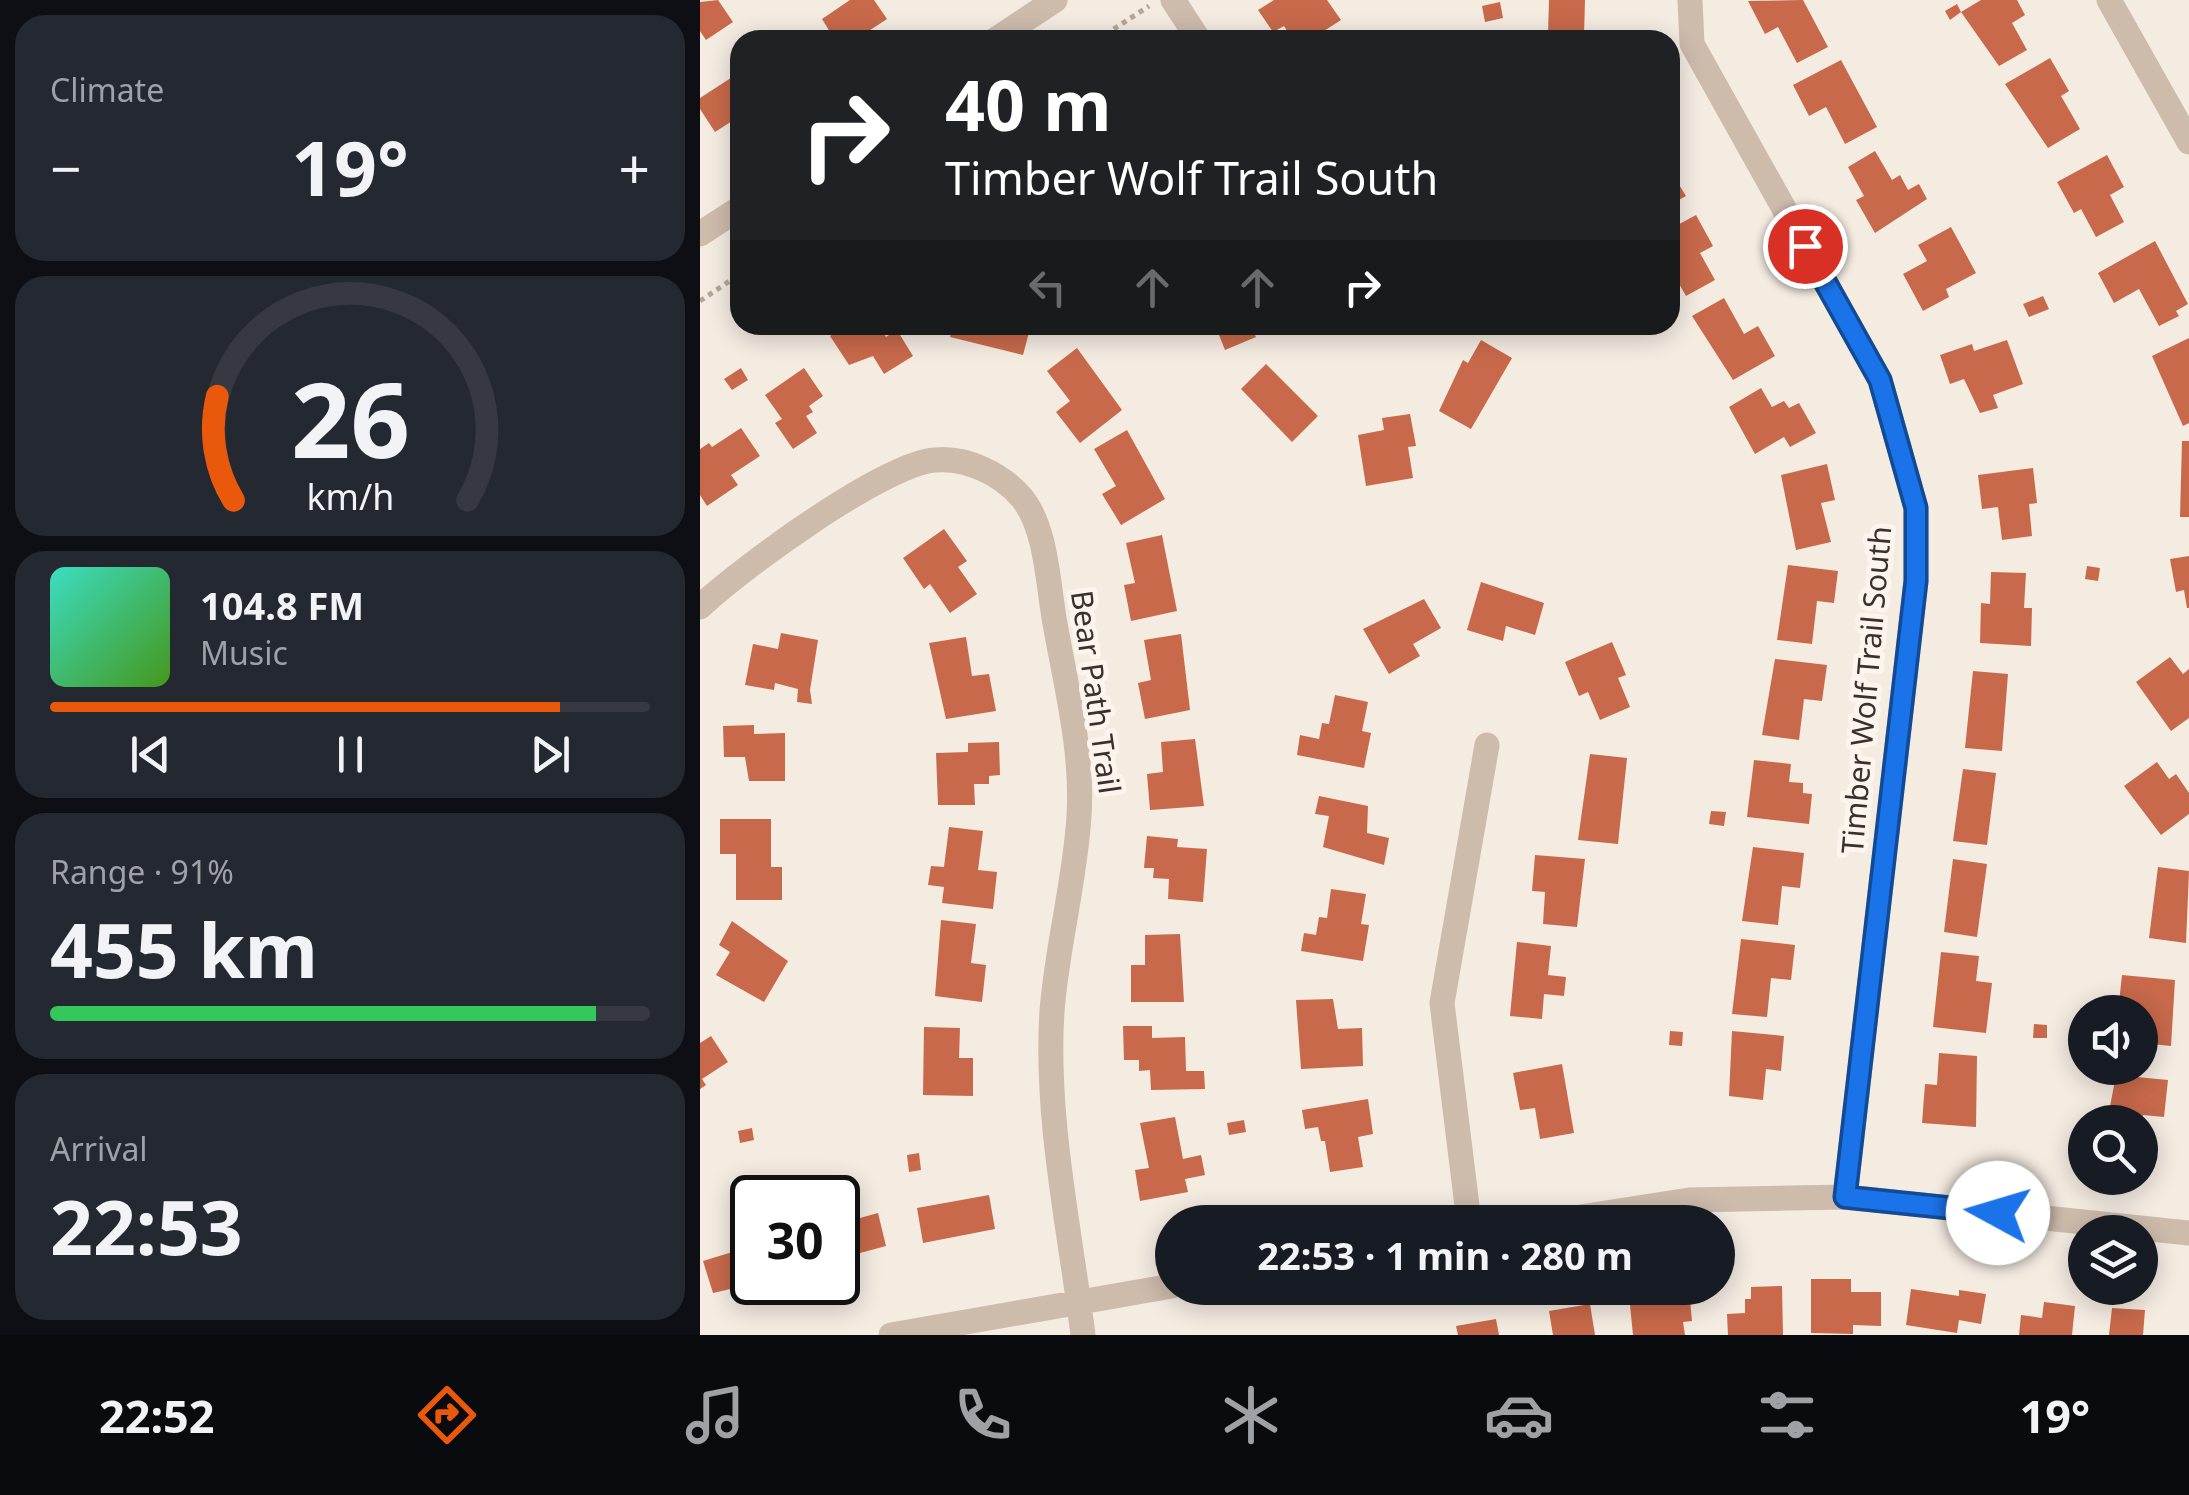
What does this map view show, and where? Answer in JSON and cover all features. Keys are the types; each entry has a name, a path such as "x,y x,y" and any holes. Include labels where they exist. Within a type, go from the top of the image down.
{"street":[{"path":"1010,30 1056,0"},
{"path":"1173,0 1192,30"},
{"name":"Timber Wolf Trail South","path":"1690,0 1692,44 1880,380 1916,508 1916,581 1845,1197"},
{"path":"2109,0 2189,142"},
{"path":"701,232 730,214"},
{"name":"Bear Path Trail","path":"700,608 728,580 896,470 934,460 966,462 998,477 1023,499 1038,532 1074,727 1080,814 1052,1012 1053,1090 1083,1335"},
{"path":"1467,1205 1442,1003 1487,745"},
{"path":"1658,1205 1690,1200 1845,1197 2189,1233"},
{"path":"891,1335 1155,1289"}],"path":[{"path":"1112,30 1158,0"},
{"path":"700,301 730,281"}],"building":[{"path":"718,0 733,22 706,40 700,31 700,2"},
{"path":"850,0 874,0 887,19 870,30 829,30 822,19"},
{"path":"1274,0 1327,0 1341,20 1326,30 1287,30 1284,26 1272,30 1258,10"},
{"path":"1549,0 1585,0 1584,30 1548,30"},
{"path":"1803,0 1828,47 1797,63 1778,27 1765,34 1748,1"},
{"path":"1981,0 2017,0 2025,15 2012,23 2027,50 1999,66 1961,12"},
{"path":"1500,2 1503,18 1485,22 1482,6"},
{"path":"1957,4 1961,12 1950,20 1945,11"},
{"path":"2050,58 2069,91 2061,96 2080,129 2048,148 2005,84"},
{"path":"1841,60 1877,127 1845,144 1826,107 1809,116 1793,85"},
{"path":"730,78 730,122 715,132 700,109 700,98"},
{"path":"1875,151 1892,180 1900,175 1908,190 1919,184 1927,199 1875,233 1856,200 1864,196 1848,167"},
{"path":"2107,155 2124,187 2110,195 2124,222 2096,237 2081,209 2074,213 2057,182"},
{"path":"1696,215 1713,246 1700,253 1715,280 1686,296 1680,286 1680,224"},
{"path":"1951,227 1976,273 1946,289 1949,297 1923,311 1903,274 1927,261 1918,245"},
{"path":"2155,241 2188,304 2176,311 2179,316 2159,326 2139,289 2114,303 2098,273"},
{"path":"2043,296 2049,309 2029,317 2023,304"},
{"path":"1724,298 1744,334 1758,326 1775,356 1733,380 1692,316"},
{"path":"900,335 913,356 884,374 873,356 849,365 830,336"},
{"path":"950,335 1028,335 1023,355"},
{"path":"1219,335 1255,335 1256,337 1225,350"},
{"path":"2189,338 2189,423 2183,426 2152,356"},
{"path":"1481,340 1512,358 1471,429 1439,411 1463,360 1468,363"},
{"path":"2007,340 2023,384 1993,395 1998,408 1980,413 1964,379 1950,384 1940,355 1972,344 1974,351"},
{"path":"1077,348 1122,410 1080,443 1056,412 1070,401 1047,371"},
{"path":"1266,364 1318,416 1292,442 1241,389"},
{"path":"741,368 748,380 732,390 724,379"},
{"path":"804,368 823,396 809,406 813,412 806,416 817,433 793,449 775,423 782,419 765,395"},
{"path":"1761,388 1772,407 1784,401 1789,408 1799,403 1816,433 1790,447 1784,437 1755,454 1729,407"},
{"path":"1410,414 1416,446 1408,447 1413,478 1366,486 1358,435 1384,430 1382,418"},
{"path":"741,428 760,456 731,475 738,485 707,506 700,495 700,449 709,443 712,447"},
{"path":"1127,430 1165,499 1121,525 1102,494 1116,486 1094,449"},
{"path":"2182,441 2189,441 2189,517 2180,517"},
{"path":"1827,464 1835,500 1821,503 1831,542 1796,550 1781,475"},
{"path":"2033,468 2037,503 2029,504 2032,536 2002,540 1998,507 1982,509 1978,475"},
{"path":"944,529 967,561 958,567 977,594 950,613 930,584 924,589 903,558"},
{"path":"1162,535 1177,611 1131,621 1124,585 1135,583 1126,543"},
{"path":"2189,556 2187,608 2184,590 2176,592 2170,559"},
{"path":"1788,565 1838,571 1834,603 1817,601 1812,644 1777,640"},
{"path":"2087,566 2100,568 2098,581 2085,579"},
{"path":"1991,572 2026,573 2024,608 2032,608 2031,646 1980,643 1981,603 1990,604"},
{"path":"1481,582 1544,603 1535,635 1506,626 1503,641 1467,630"},
{"path":"1424,599 1441,628 1413,644 1420,656 1389,674 1363,629"},
{"path":"781,633 818,640 810,690 812,704 797,702 798,689 775,683 774,690 745,685 753,644 778,649"},
{"path":"1181,634 1190,710 1145,719 1138,683 1151,680 1144,640"},
{"path":"966,637 972,676 989,674 996,711 946,719 929,643"},
{"path":"1612,642 1626,675 1618,678 1630,707 1600,720 1588,692 1579,696 1565,662"},
{"path":"2170,657 2183,674 2189,669 2189,718 2171,731 2136,682"},
{"path":"1775,659 1827,665 1822,701 1804,699 1799,740 1762,735"},
{"path":"1973,671 2008,674 2002,751 1965,748"},
{"path":"1335,695 1368,702 1362,731 1371,733 1364,768 1297,755 1300,735 1319,739 1322,723 1329,724"},
{"path":"754,725 754,734 785,733 785,781 749,781 745,757 724,757 723,726"},
{"path":"1195,739 1204,806 1150,810 1147,774 1163,772 1161,742"},
{"path":"999,742 1000,775 989,776 989,784 974,784 975,805 938,805 936,753 968,752 968,743"},
{"path":"1590,754 1627,758 1618,844 1578,840"},
{"path":"1754,760 1791,764 1789,782 1803,783 1803,793 1812,794 1809,824 1747,817"},
{"path":"2157,762 2169,779 2176,774 2189,793 2189,814 2161,835 2124,786"},
{"path":"1963,769 1996,773 1987,845 1953,841"},
{"path":"1319,796 1368,806 1367,833 1389,838 1384,865 1323,847 1329,816 1315,814"},
{"path":"1711,811 1726,812 1724,826 1709,824"},
{"path":"720,819 771,819 771,867 782,867 782,900 736,900 736,854 720,854"},
{"path":"949,827 983,831 978,870 997,872 993,909 942,903 944,887 928,885 931,866 944,867"},
{"path":"1147,836 1178,839 1177,847 1207,849 1203,902 1168,899 1169,879 1153,878 1154,868 1144,868"},
{"path":"1753,847 1804,853 1800,888 1782,886 1778,925 1742,921"},
{"path":"1535,855 1585,859 1577,927 1543,924 1545,892 1532,891"},
{"path":"1953,859 1987,864 1977,937 1944,932"},
{"path":"2158,867 2189,871 2186,943 2149,938"},
{"path":"1331,889 1366,894 1361,924 1369,925 1363,961 1301,951 1304,933 1316,935 1319,917 1327,918"},
{"path":"941,920 976,924 971,963 986,965 982,1002 935,996"},
{"path":"732,921 788,961 764,1002 716,975 730,952 719,945"},
{"path":"1180,934 1184,1002 1131,1002 1131,965 1145,965 1145,935"},
{"path":"1741,939 1795,945 1791,980 1771,978 1767,1017 1732,1014"},
{"path":"1517,942 1551,946 1548,975 1566,977 1564,996 1544,994 1542,1019 1510,1016"},
{"path":"1941,952 1979,956 1976,981 1992,983 1986,1033 1933,1027"},
{"path":"2122,975 2175,980 2171,1046 2158,1045 2158,995 2120,995"},
{"path":"1333,999 1338,1029 1362,1028 1363,1066 1301,1069 1296,1000"},
{"path":"2034,1024 2047,1025 2047,1038 2033,1038"},
{"path":"1123,1026 1152,1026 1152,1038 1185,1037 1186,1071 1204,1071 1205,1089 1151,1090 1150,1070 1139,1071 1139,1060 1124,1060"},
{"path":"924,1027 960,1028 959,1058 973,1058 973,1096 923,1095"},
{"path":"1670,1031 1683,1032 1682,1046 1669,1045"},
{"path":"1732,1031 1784,1036 1781,1071 1766,1069 1763,1100 1729,1096"},
{"path":"711,1036 728,1062 702,1079 706,1085 700,1089 700,1043"},
{"path":"1939,1053 1977,1056 1976,1127 1922,1123 1925,1084 1937,1085"},
{"path":"1562,1064 1574,1133 1540,1139 1535,1108 1520,1110 1513,1073"},
{"path":"2158,1079 2168,1080 2164,1117 2158,1116 2158,1105 2110,1105 2114,1085 2158,1085"},
{"path":"1368,1099 1373,1134 1358,1137 1363,1167 1330,1172 1325,1141 1321,1141 1318,1127 1305,1129 1302,1110"},
{"path":"1175,1117 1183,1159 1201,1155 1205,1175 1185,1179 1188,1192 1140,1201 1135,1170 1149,1168 1140,1123"},
{"path":"1244,1120 1246,1132 1229,1135 1227,1123"},
{"path":"752,1128 754,1140 740,1143 738,1131"},
{"path":"919,1153 921,1170 909,1172 907,1155"},
{"path":"989,1195 995,1229 923,1243 917,1208"},
{"path":"878,1213 886,1246 860,1253 860,1218"},
{"path":"730,1253 730,1289 713,1293 703,1261"},
{"path":"1811,1279 1851,1279 1851,1292 1881,1292 1881,1326 1853,1325 1853,1334 1811,1333"},
{"path":"1782,1286 1783,1335 1728,1335 1727,1314 1745,1313 1745,1299 1751,1299 1751,1287"},
{"path":"1911,1289 1959,1296 1959,1290 1986,1294 1981,1324 1959,1320 1957,1333 1906,1325"},
{"path":"2044,1302 2075,1306 2072,1335 2019,1335 2021,1315 2042,1318"},
{"path":"1590,1305 1595,1335 1553,1335 1549,1311"},
{"path":"1630,1305 1690,1305 1692,1321 1683,1322 1685,1335 1633,1335"},
{"path":"2112,1308 2145,1310 2143,1335 2109,1335"},
{"path":"1496,1319 1499,1335 1458,1335 1456,1326"}],"route":[{"path":"1805,246 1880,380 1916,508 1916,581 1845,1197 1998,1213"}]}
